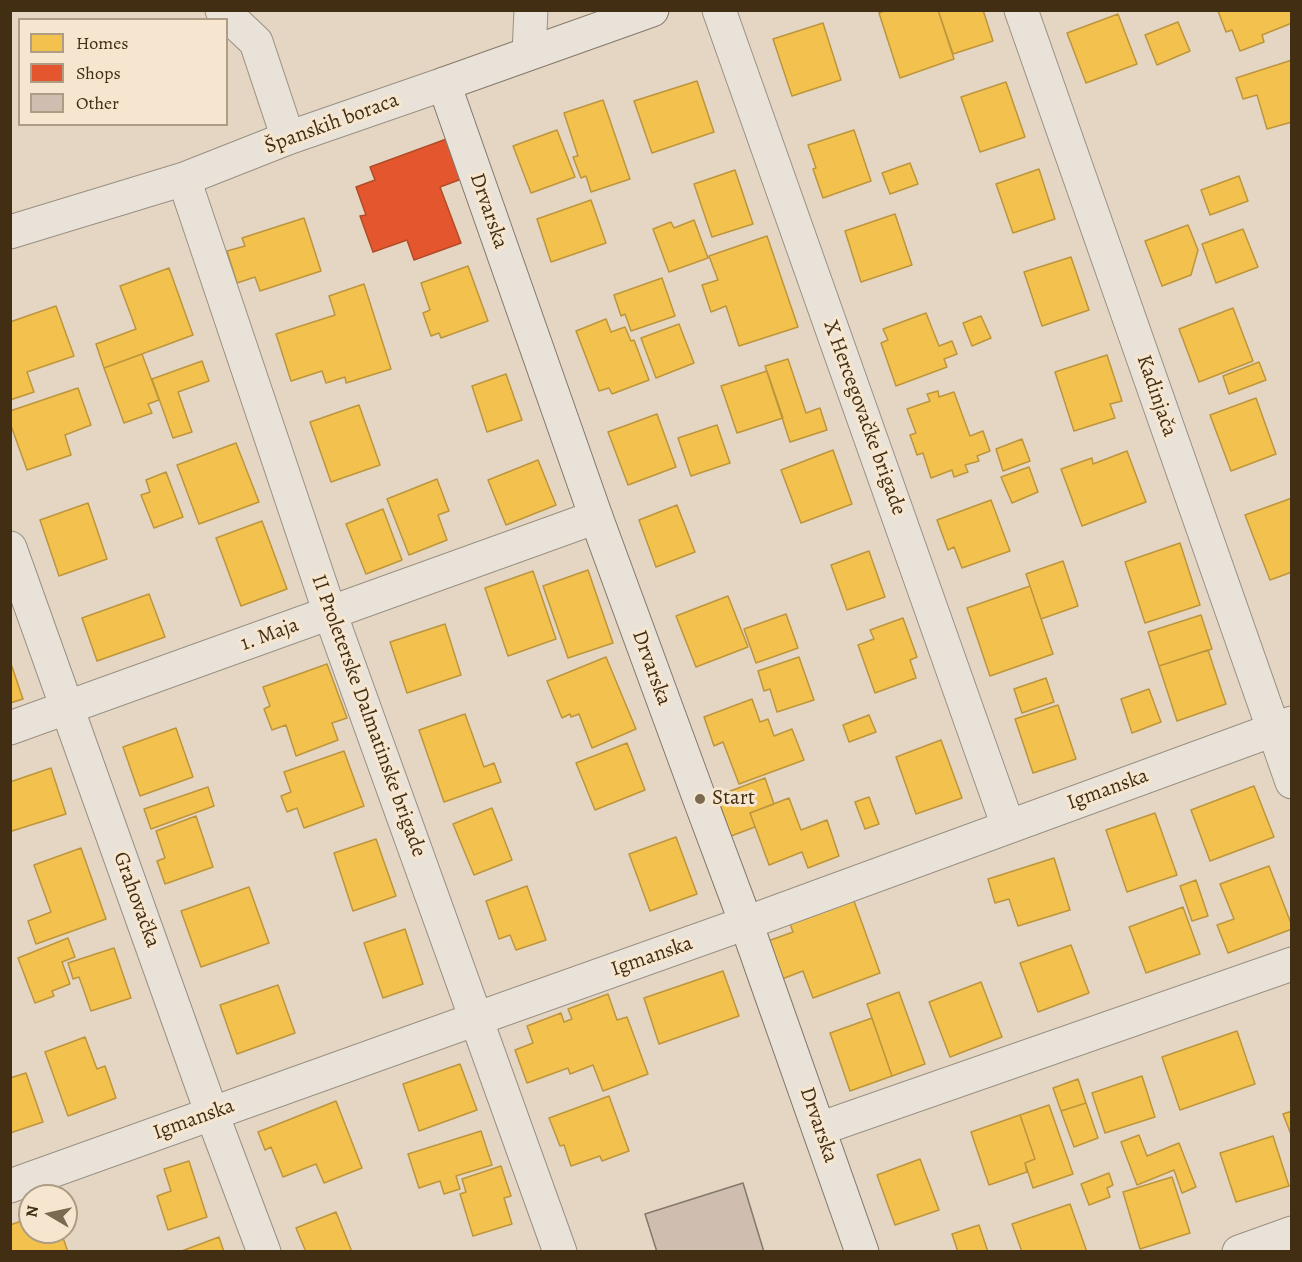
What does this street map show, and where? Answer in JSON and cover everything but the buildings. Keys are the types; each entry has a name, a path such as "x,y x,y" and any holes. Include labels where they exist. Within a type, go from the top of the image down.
{"street":[{"path":"222,10 255,26 288,138"},
{"path":"529,53 531,10"},
{"name":"Španskih boraca","path":"10,232 184,179 288,138 652,10"},
{"name":"X Hercegovačke brigade","path":"719,10 1008,826"},
{"name":"Kadinjača","path":"1020,10 1282,726 1292,782"},
{"name":"Drvarska","path":"444,84 596,517 746,923 862,1251"},
{"name":"II Proleterske Dalmatinske brigade","path":"184,179 330,613 560,1251"},
{"name":"1. Maja","path":"10,728 596,517"},
{"name":"Grahovačka","path":"10,548 212,1114 264,1251"},
{"name":"Igmanska","path":"10,1186 746,923 1282,726"},
{"path":"819,1129 1292,964"},
{"path":"1239,1251 1292,1233"}],"place":[{"name":"Start","path":"700,799"}]}
